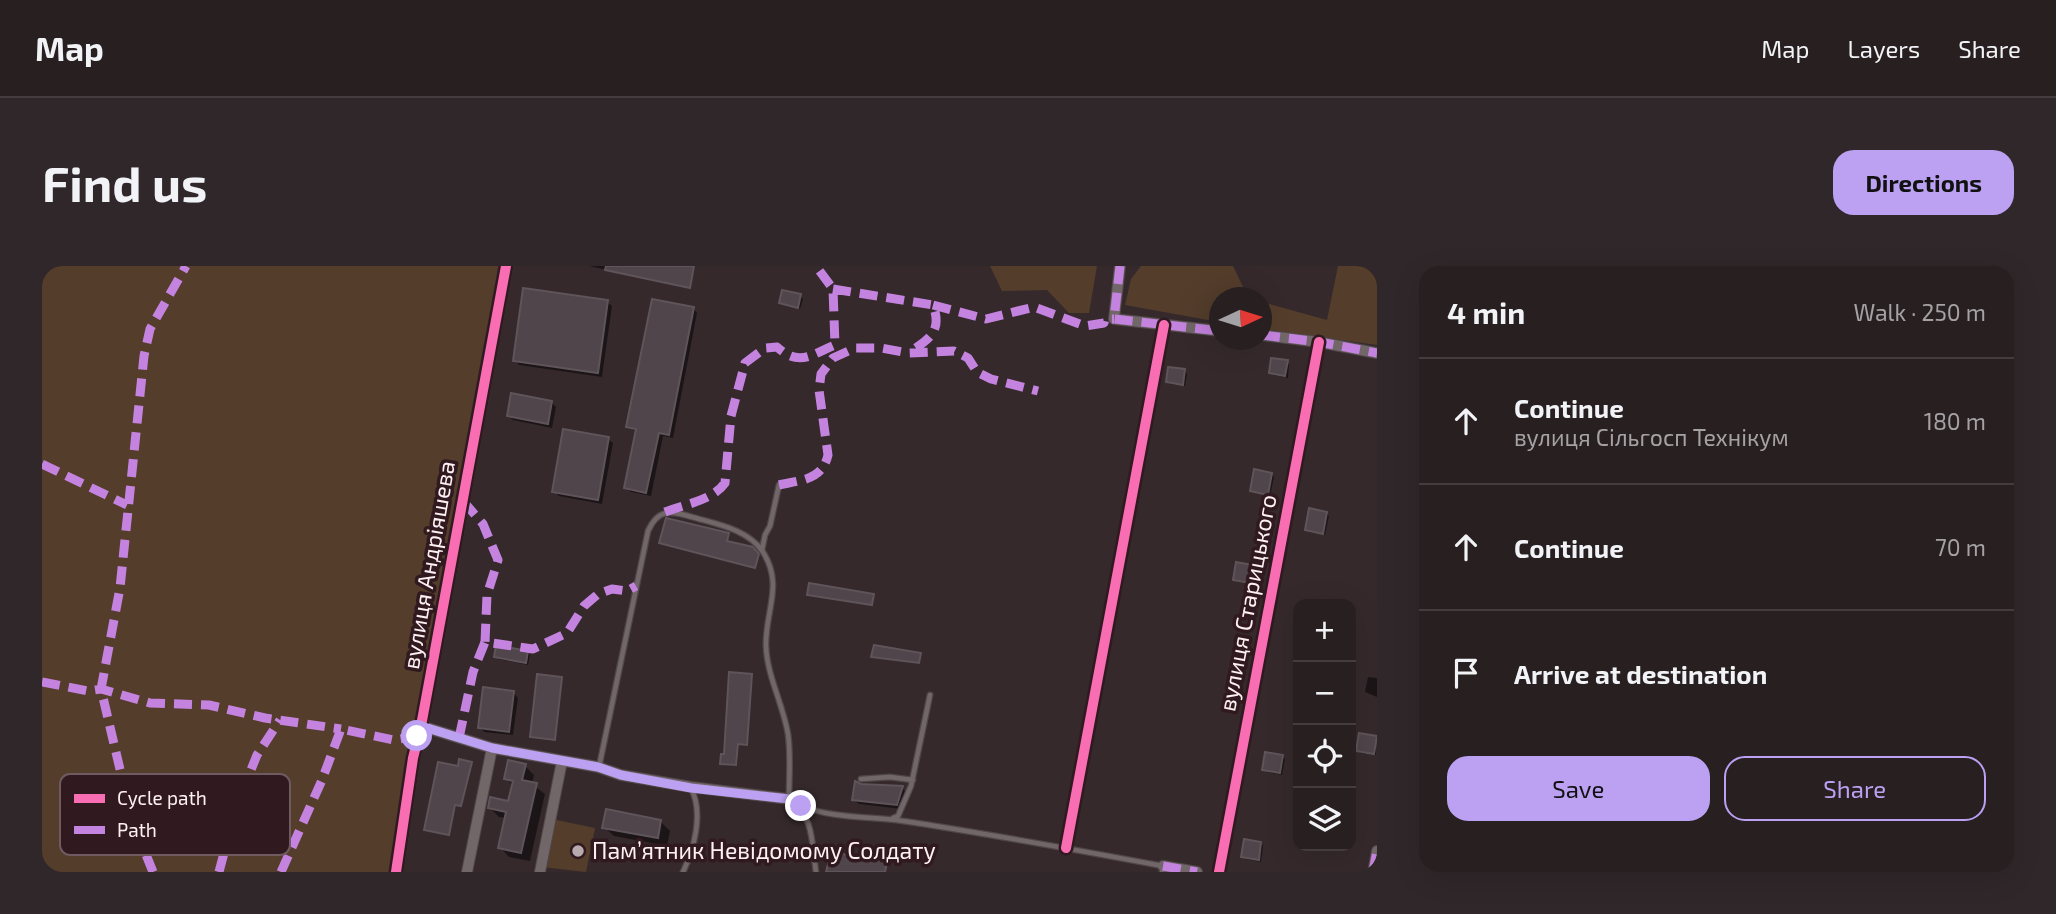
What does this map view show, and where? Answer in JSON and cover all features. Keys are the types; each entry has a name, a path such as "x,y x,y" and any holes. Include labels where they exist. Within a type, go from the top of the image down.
{"street":[{"name":"вулиця Андріяшева","path":"396,872 413,758 506,266"},
{"path":"1120,266 1114,319 1209,330"},
{"path":"1066,848 1164,325"},
{"path":"1272,336 1377,353"},
{"name":"вулиця Старицького","path":"1219,872 1319,342"},
{"path":"421,726 492,748 598,767 621,775 691,788 789,799"},
{"path":"467,872 492,748"},
{"path":"540,872 562,761"},
{"path":"1373,872 1377,851"},
{"path":"1163,869 1197,872"}],"lane":[{"path":"762,551 779,485"},
{"path":"598,767 648,530 654,518 665,512 682,514 740,532 762,551 772,572 774,594 766,646 768,666 788,733 789,799 816,812 841,817 888,820 1066,848 1163,869"},
{"path":"888,820 898,816 913,780 930,695"},
{"path":"861,779 890,777 913,780"},
{"path":"683,872 692,853 696,827 696,802 691,788"},
{"path":"801,806 809,824 816,872"}],"shaded area":[{"path":"42,266 505,266 397,872 42,872"},
{"path":"990,266 1097,266 1089,313 1069,313 1047,290 1002,291"},
{"path":"1141,266 1233,266 1243,287 1209,287 1209,320 1125,305 1131,279"},
{"path":"1338,266 1377,266 1377,345 1272,330 1272,305 1327,320"},
{"path":"552,819 595,828 586,872 542,867"}],"building":[{"path":"606,266 694,266 690,288 605,270"},
{"path":"523,288 608,300 598,373 513,361"},
{"path":"782,290 801,294 798,308 779,303"},
{"path":"652,299 694,307 669,435 659,433 646,493 624,488 636,429 626,427"},
{"path":"1271,358 1288,360 1285,376 1269,373"},
{"path":"1168,367 1185,369 1183,385 1166,382"},
{"path":"511,393 552,401 548,424 507,416"},
{"path":"563,429 609,437 598,500 552,492"},
{"path":"1254,469 1272,473 1268,495 1250,491"},
{"path":"1309,508 1327,512 1323,534 1305,530"},
{"path":"666,518 729,533 727,541 753,547 759,554 755,568 659,543"},
{"path":"1236,562 1258,566 1255,584 1233,580"},
{"path":"809,583 874,594 872,605 807,595"},
{"path":"496,645 528,651 526,663 494,657"},
{"path":"874,645 921,653 919,663 871,657"},
{"path":"729,672 752,674 747,745 738,744 736,765 720,764 721,754 724,754"},
{"path":"537,674 562,677 555,740 530,737"},
{"path":"483,687 514,691 509,732 478,728"},
{"path":"1359,733 1377,736 1374,754 1356,751"},
{"path":"1265,752 1283,755 1280,773 1262,770"},
{"path":"459,759 472,762 461,806 455,805 449,835 424,830 438,762 458,766"},
{"path":"508,760 526,764 522,780 537,783 521,853 498,848 506,812 488,808 490,797 508,801 513,781 504,779"},
{"path":"855,781 861,784 903,786 897,805 852,800"},
{"path":"606,809 661,820 658,838 602,828"},
{"path":"1244,839 1261,842 1259,860 1241,857"},
{"path":"831,852 887,862 885,872 826,872"}],"marked path":[{"path":"121,774 101,689 120,588 144,356 150,329 186,266"},
{"path":"665,512 706,498 725,483 731,416 745,363 765,348 777,347 792,357 799,358 835,345 833,289 816,266"},
{"path":"1120,266 1114,319 1209,330"},
{"path":"833,289 933,305 936,321 933,332 911,351"},
{"path":"933,305 986,319 1034,307 1085,326 1104,323 1105,319 1114,319"},
{"path":"1272,336 1377,353"},
{"path":"779,485 809,478 825,464 828,455 819,390 821,374 833,358 855,348 881,348 908,353 954,351 968,358 977,372 991,379 1038,391"},
{"path":"42,464 127,505"},
{"path":"463,501 483,524 498,560 487,595 485,642 533,649 567,633 584,606 598,594 612,589 627,591 636,586"},
{"path":"459,738 473,672 485,642"},
{"path":"42,682 88,691 101,689 150,703 209,705 265,718 341,729"},
{"path":"249,774 257,755 280,720"},
{"path":"290,852 341,729 394,740 417,736"},
{"path":"1373,872 1377,851"},
{"path":"146,855 153,872"},
{"path":"219,872 223,855"},
{"path":"281,872 289,855"},
{"path":"1163,866 1197,872"},
{"path":"42,869 48,872"}],"cycle path":[{"path":"396,872 413,758 506,266"},
{"path":"1066,848 1164,325"},
{"path":"1219,872 1319,342"}],"place":[{"name":"Пам’ятник Невідомому Солдату","path":"578,851"}],"route":[{"path":"417,736 421,726 492,748 598,767 621,775 691,788 789,799 801,806"}]}
